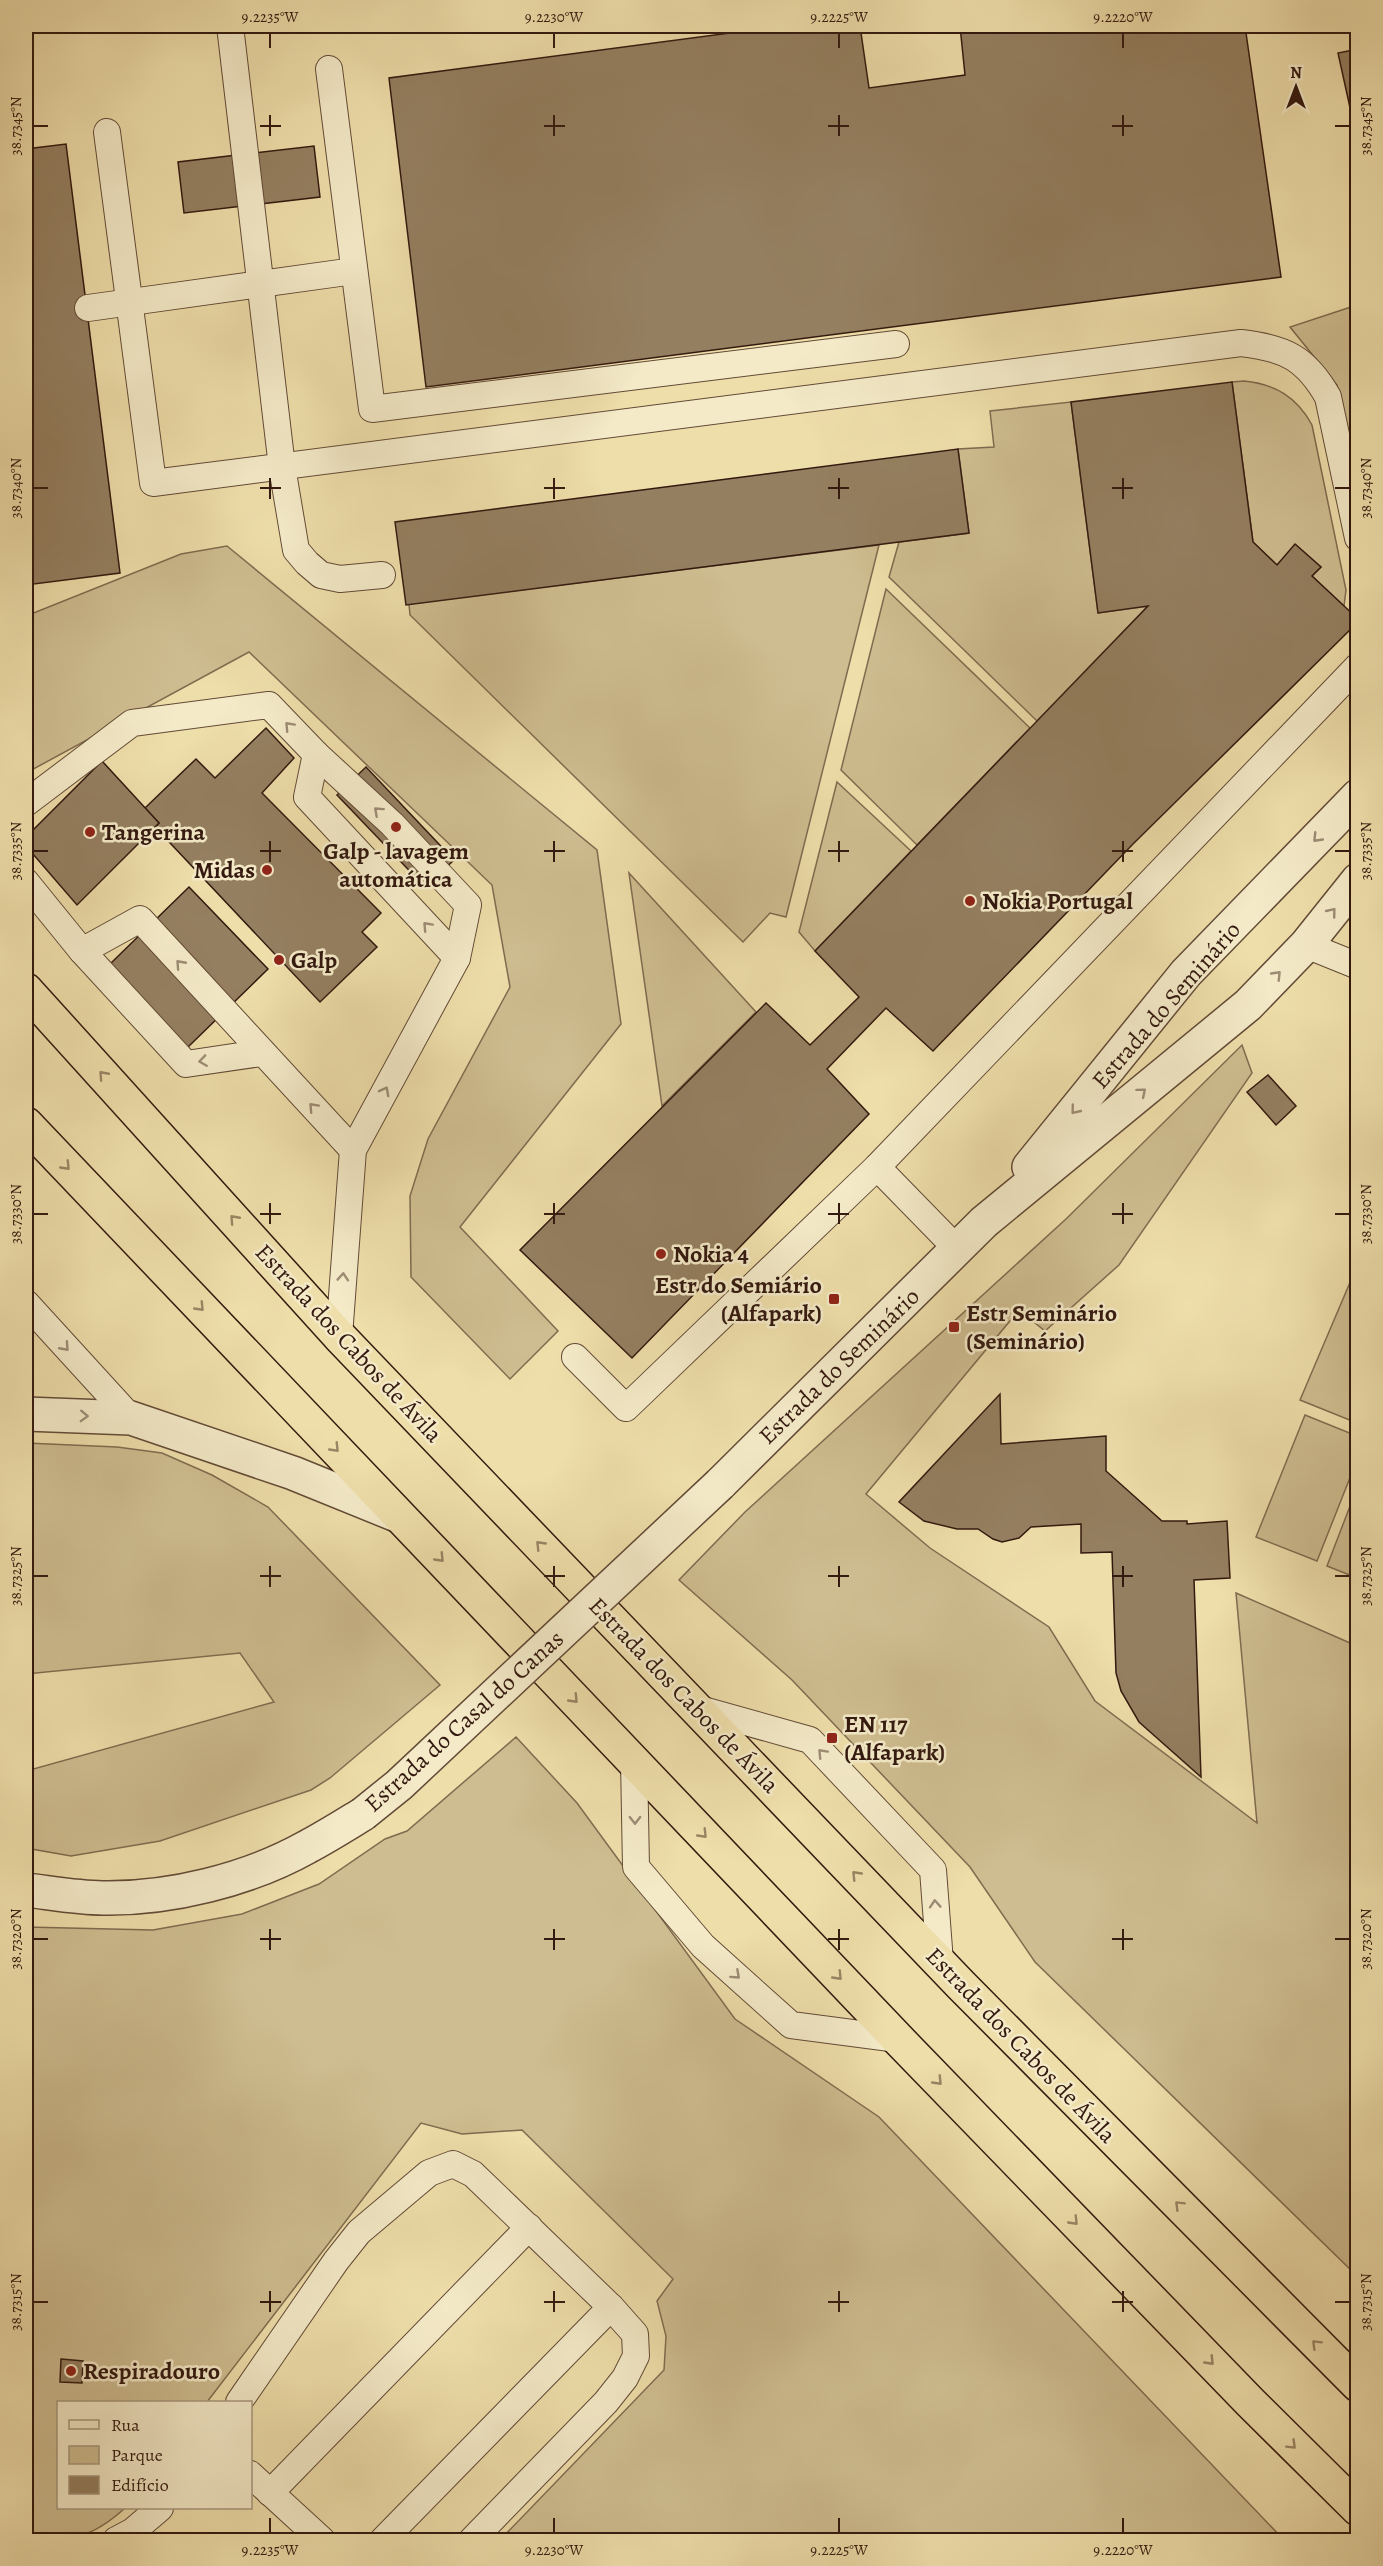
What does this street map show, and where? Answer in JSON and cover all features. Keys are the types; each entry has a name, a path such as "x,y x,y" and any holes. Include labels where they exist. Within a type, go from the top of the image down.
{"highway":[{"name":"Estrada dos Cabos de Ávila","path":"26,990 339,1336 940,1962 1358,2385"},
{"path":"26,1124 898,2038 1251,2403 1358,2509"}],"street":[{"name":"Estrada do Seminário","path":"984,1222 1186,973 1358,796"},
{"name":"Estrada do Seminário","path":"720,1484 984,1222 1248,1005 1306,945 1358,880"},
{"path":"26,1414 131,1418 293,1473 399,1516"},
{"name":"Estrada do Casal do Canas","path":"26,1890 102,1899 148,1897 191,1889 245,1874 306,1848 363,1814 399,1785 720,1484"}],"lane":[{"path":"230,26 282,467 297,550 321,575 340,579 382,575"},
{"path":"329,69 372,409 896,344"},
{"path":"107,132 153,483 1241,343 1270,346 1286,353 1294,357 1317,378 1328,397 1358,538"},
{"path":"88,309 354,272"},
{"path":"575,1357 626,1408 877,1167 1358,666"},
{"path":"26,803 132,723 269,705 316,754 392,824 468,905 457,958 353,1150 339,1336"},
{"path":"316,754 307,797 457,958"},
{"path":"26,882 82,951 186,1064 261,1053"},
{"path":"82,951 140,919 261,1053 353,1150"},
{"path":"1306,945 1358,966"},
{"path":"877,1167 957,1249"},
{"path":"26,1304 131,1418"},
{"path":"696,1708 810,1740 933,1870 940,1962"},
{"path":"634,1761 636,1867 703,1946 791,2025 898,2038"},
{"path":"240,2401 359,2232 429,2173 453,2164 473,2174 611,2307 634,2334 636,2356 626,2378 606,2402 472,2541"},
{"path":"270,2493 529,2227"},
{"path":"383,2541 611,2307"},
{"path":"252,2476 322,2541"},
{"path":"116,2541 134,2531 161,2509"},
{"path":"137,2541 161,2509"}],"green space":[{"path":"1354,306 1358,320 1357,487 1337,385 1290,327"},
{"path":"1244,381 1266,385 1284,394 1299,407 1312,425 1346,590 1344,606 1312,576 1321,567 1296,545 1277,565 1253,542 1232,382"},
{"path":"1071,402 1098,613 1148,606 1037,721 889,577 899,542 969,533 958,449 994,447 990,411"},
{"path":"879,545 786,917 770,913 743,942 410,615 409,604"},
{"path":"227,546 597,850 621,1024 460,1227 558,1331 510,1379 411,1277 410,1196 428,1139 510,987 492,885 249,652 26,773 26,616 181,554"},
{"path":"886,589 1030,728 917,845 841,770"},
{"path":"837,782 911,851 815,951 799,932"},
{"path":"629,873 756,1012 662,1106"},
{"path":"1242,1045 1252,1073 1119,1265 1045,1331 1019,1310 866,1494 930,1548 1049,1627 1095,1701 1257,1823 1236,1593 1357,1646 1357,2276 1035,1962 970,1867 792,1680 679,1580 745,1512 1066,1219"},
{"path":"1357,1266 1358,1423 1300,1400"},
{"path":"1305,1415 1357,1436 1357,1460 1317,1561 1256,1537"},
{"path":"26,1443 117,1447 162,1453 212,1475 268,1507 440,1685 330,1778 311,1790 160,1841 71,1856 26,1848 26,1771 274,1702 240,1653 26,1674"},
{"path":"1357,1488 1358,1578 1327,1566"},
{"path":"516,1737 577,1803 735,2019 879,2117 1284,2540 500,2540 664,2370 666,2336 657,2301 673,2279 522,2130 462,2134 421,2123 208,2401 57,2401 57,2509 124,2509 113,2519 79,2536 56,2540 26,2540 26,1927 153,1930 242,1914 319,1884 385,1839 407,1831"}],"building":[{"path":"783,26 860,26 869,88 965,75 960,26 1245,26 1281,277 426,387 389,78"},
{"path":"1358,49 1358,144 1338,53"},
{"path":"66,144 120,573 26,585 26,149"},
{"path":"314,146 320,197 184,213 178,162"},
{"name":"Nokia Portugal","path":"1232,382 1253,542 1277,565 1295,544 1321,567 1312,576 1358,619 1358,622 1133,844 933,1051 886,1008 827,1069 869,1114 632,1358 520,1250 766,1003 810,1045 859,997 815,951 1148,606 1098,613 1071,402"},
{"path":"958,449 969,533 406,605 395,522"},
{"name":"Midas","path":"266,728 294,758 262,793 381,913 362,932 377,947 320,1002 155,827 159,823 145,808 196,759 215,778"},
{"name":"Tangerina","path":"102,761 159,823 77,905 26,846 26,837"},
{"name":"Galp - lavagem automática","path":"366,767 454,860 425,887 337,795"},
{"path":"189,887 268,969 187,1048 109,965"},
{"path":"1268,1075 1296,1106 1276,1125 1247,1092"},
{"path":"1000,1394 1001,1444 1106,1436 1106,1471 1162,1521 1187,1521 1187,1524 1227,1521 1230,1578 1194,1580 1201,1777 1139,1722 1121,1691 1116,1673 1112,1552 1081,1553 1081,1524 1031,1527 1019,1538 1002,1542 978,1529 957,1529 924,1521 899,1502"},
{"name":"Respiradouro","path":"61,2359 83,2361 82,2383 60,2382"}],"place":[{"name":"Galp - lavagem automática","path":"396,827"},
{"name":"Tangerina","path":"90,832"},
{"name":"Midas","path":"267,870"},
{"name":"Nokia Portugal","path":"970,901"},
{"name":"Galp","path":"279,960"},
{"name":"Nokia 4","path":"661,1254"},
{"name":"Estr do Semiário (Alfapark)","path":"834,1299"},
{"name":"Estr Seminário (Seminário)","path":"954,1327"},
{"name":"EN 117 (Alfapark)","path":"832,1738"},
{"name":"Respiradouro","path":"71,2371"}]}
